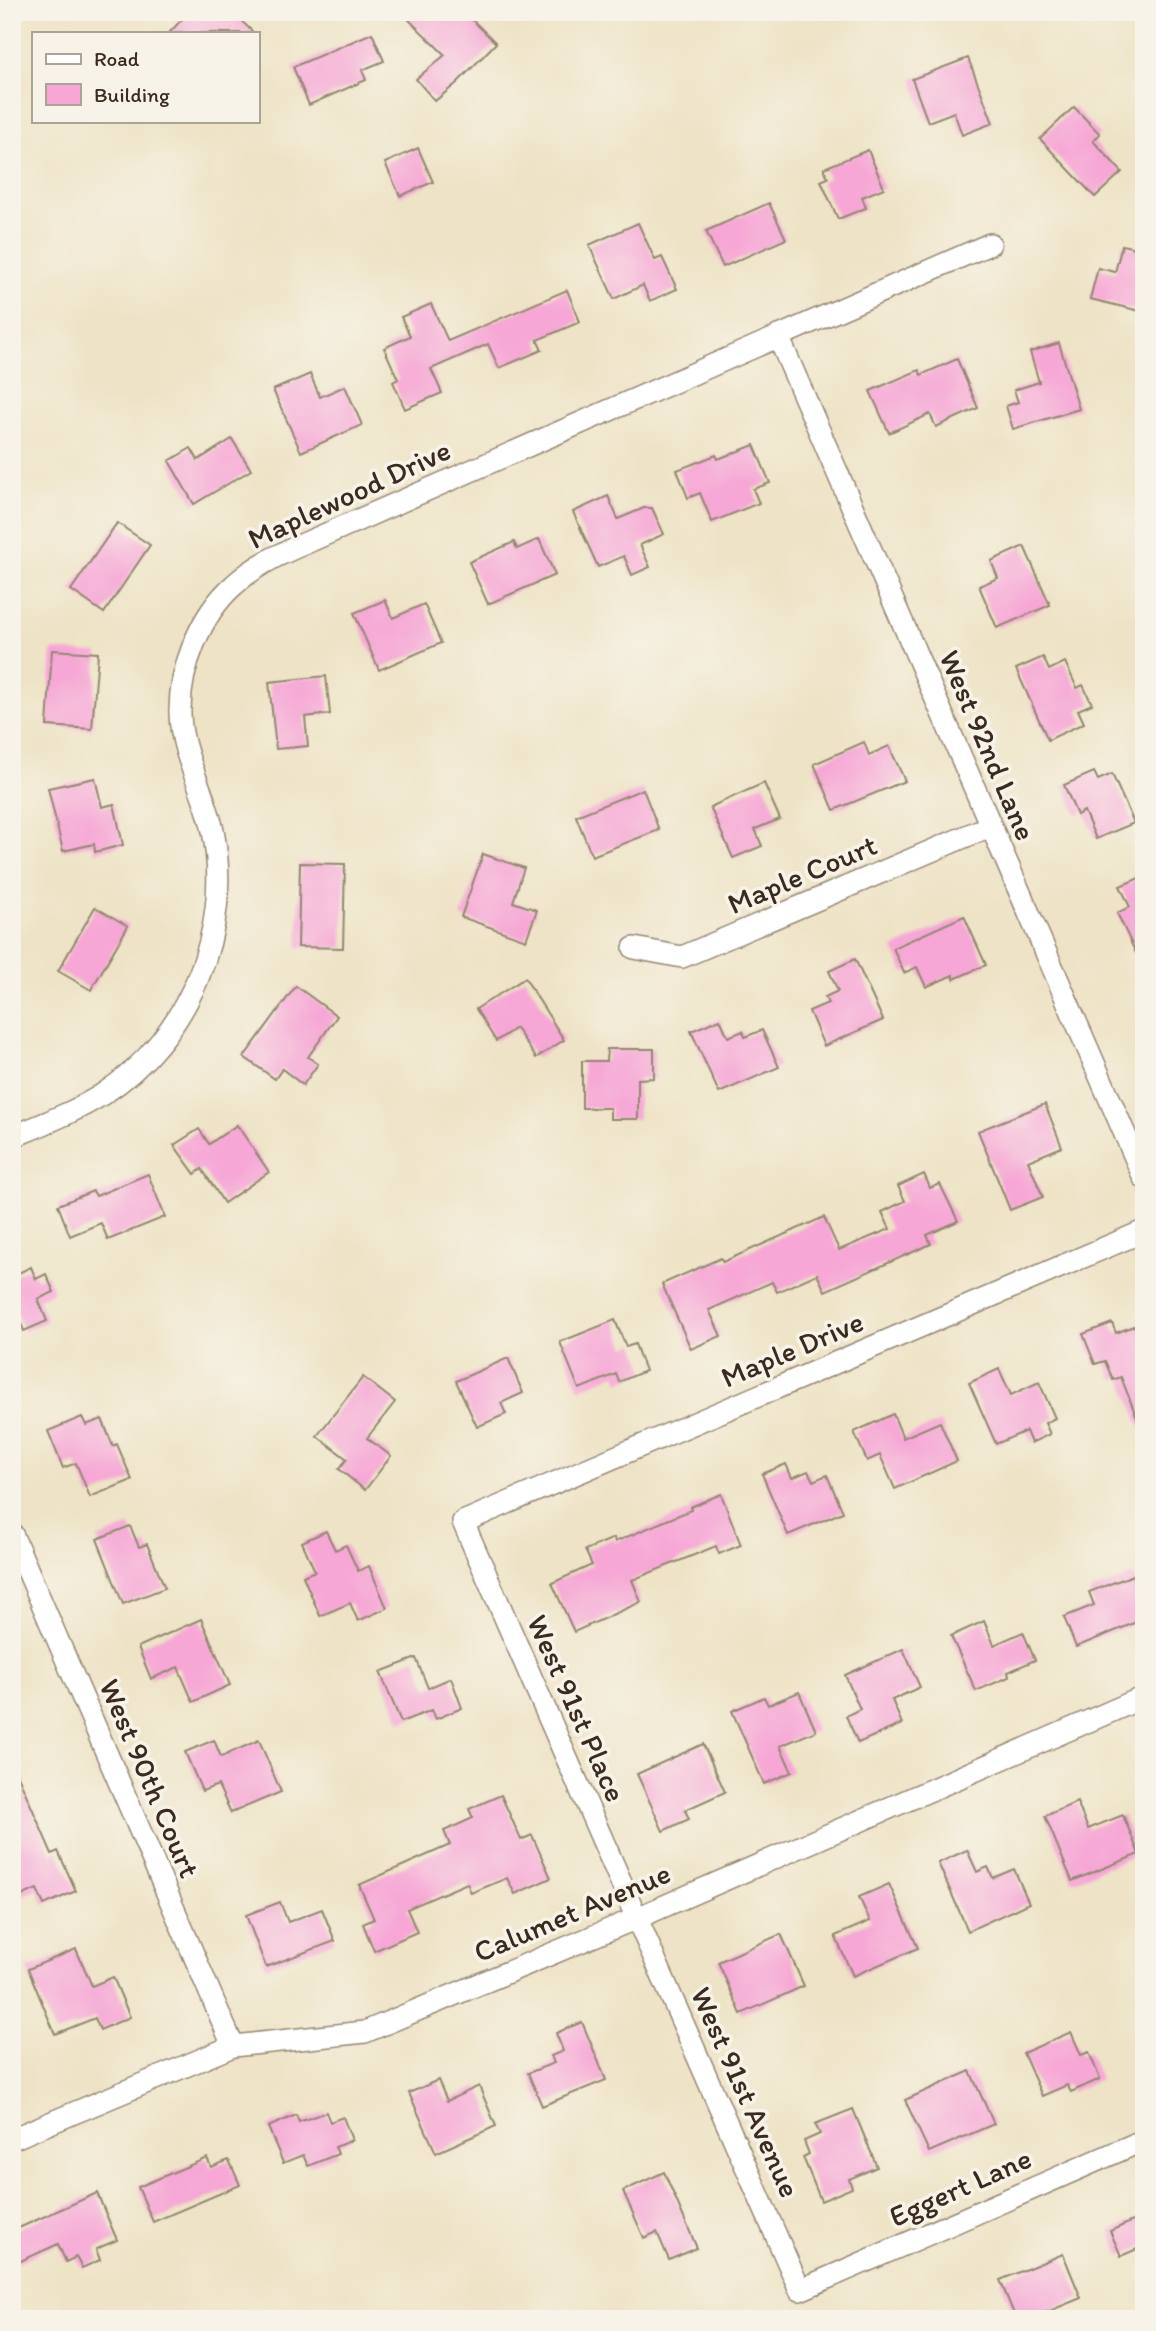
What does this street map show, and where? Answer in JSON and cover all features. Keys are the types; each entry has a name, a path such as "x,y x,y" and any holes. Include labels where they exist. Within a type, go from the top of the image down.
{"street":[{"name":"Maplewood Drive","path":"12,1138 82,1106 128,1075 171,1028 193,992 215,926 218,877 213,829 183,737 181,691 195,642 219,601 232,586 269,559 990,244"},
{"name":"West 92nd Lane","path":"778,336 1144,1178"},
{"name":"Maple Court","path":"634,948 682,957 990,826"},
{"name":"Maple Drive","path":"463,1522 1144,1231"},
{"name":"West 91st Place","path":"463,1522 637,1918"},
{"name":"West 90th Court","path":"12,1534 233,2046"},
{"name":"Calumet Avenue","path":"12,2139 233,2046 365,2032 637,1918 1144,1698"},
{"name":"West 91st Avenue","path":"637,1918 800,2290"},
{"name":"Eggert Lane","path":"800,2290 1144,2140"}],"building":[{"path":"189,12 232,12 253,32 170,32"},
{"path":"401,12 464,12 496,43 457,83 435,101 416,79 445,55"},
{"path":"372,33 384,61 362,70 366,80 309,105 293,67"},
{"path":"968,58 993,123 962,135 954,112 928,122 912,79"},
{"path":"1074,107 1100,134 1093,141 1122,172 1095,197 1040,139"},
{"path":"418,148 433,182 400,196 385,163"},
{"path":"868,150 884,188 862,197 866,208 838,219 821,181 828,178 824,168"},
{"path":"769,203 786,239 723,267 706,231"},
{"path":"638,223 655,260 662,257 677,289 650,301 643,285 614,299 589,245"},
{"path":"1122,245 1144,250 1144,312 1090,299 1098,268 1115,272"},
{"path":"567,290 580,322 537,340 542,350 499,368 488,344 431,369 442,393 405,409 393,382 398,379 384,348 410,336 401,317 431,304 448,341"},
{"path":"1059,343 1079,409 1013,429 1006,406 1018,402 1014,390 1039,382 1030,352"},
{"path":"957,359 978,408 936,427 930,414 889,433 870,391 919,370 921,375"},
{"path":"310,374 320,397 345,386 362,425 301,452 273,390"},
{"path":"232,439 251,470 194,504 169,461 191,448 198,460"},
{"path":"754,445 770,483 753,489 759,503 712,522 700,493 688,498 677,470 716,455 718,459"},
{"path":"608,496 618,519 644,508 652,508 664,534 640,545 650,567 632,575 624,556 598,567 573,512"},
{"path":"117,523 150,545 104,613 71,590"},
{"path":"539,539 555,575 488,604 469,562 514,542 517,549"},
{"path":"1024,546 1050,605 997,628 979,586 998,578 991,561"},
{"path":"385,600 393,618 424,604 441,643 379,670 354,613"},
{"path":"52,650 98,653 92,729 47,726"},
{"path":"1043,657 1049,670 1065,662 1077,688 1083,685 1092,704 1078,710 1084,723 1048,740 1016,669"},
{"path":"326,676 330,714 305,717 308,746 276,749 269,682"},
{"path":"864,742 869,755 889,746 905,781 834,810 814,764"},
{"path":"1094,772 1098,780 1112,774 1134,823 1096,839 1084,811 1077,815 1064,785"},
{"path":"95,778 102,807 114,804 123,845 95,852 94,844 63,851 48,788"},
{"path":"764,783 780,819 755,829 762,846 733,858 710,807"},
{"path":"643,789 659,830 592,856 576,816"},
{"path":"483,854 524,868 513,902 537,910 526,940 461,917"},
{"path":"300,863 345,864 343,948 298,947"},
{"path":"1144,876 1144,970 1117,913 1130,907 1120,886"},
{"path":"95,907 128,926 91,990 58,971"},
{"path":"964,916 986,965 954,979 953,975 926,987 917,967 904,973 893,948"},
{"path":"855,959 883,1020 824,1046 809,1011 828,1003 825,997 838,991 829,971"},
{"path":"525,978 564,1040 536,1058 516,1028 496,1041 476,1009"},
{"path":"296,986 337,1016 308,1057 318,1064 303,1085 282,1069 275,1079 244,1057"},
{"path":"720,1019 728,1037 743,1031 745,1037 762,1030 779,1067 719,1093 691,1031"},
{"path":"607,1049 654,1049 654,1078 638,1079 638,1119 610,1119 610,1108 582,1108 582,1061 606,1061"},
{"path":"1045,1104 1062,1147 1028,1161 1043,1197 1010,1210 978,1131"},
{"path":"237,1125 269,1172 224,1203 202,1169 195,1174 174,1145 199,1129 209,1144"},
{"path":"148,1174 165,1217 108,1240 101,1223 70,1236 58,1205 93,1191 96,1196"},
{"path":"924,1174 930,1188 940,1184 958,1221 927,1235 931,1244 825,1291 817,1274 777,1292 772,1282 709,1310 721,1336 691,1349 662,1284 721,1258 723,1262 824,1217 839,1250 890,1229 882,1212 905,1201 898,1186"},
{"path":"31,1267 36,1279 46,1274 54,1292 38,1299 47,1321 24,1331 17,1314 12,1316 12,1276"},
{"path":"615,1320 626,1347 635,1344 645,1371 619,1382 616,1374 579,1389 560,1342"},
{"path":"1144,1322 1142,1431 1121,1377 1113,1380 1105,1361 1095,1364 1083,1334 1112,1323 1116,1333"},
{"path":"508,1358 523,1393 501,1403 506,1414 477,1427 456,1381"},
{"path":"999,1369 1011,1395 1039,1382 1055,1418 1045,1423 1050,1434 1031,1443 1026,1431 996,1444 969,1383"},
{"path":"363,1377 395,1402 367,1438 391,1456 365,1490 339,1469 347,1459 317,1436"},
{"path":"893,1414 903,1438 940,1422 957,1461 895,1489 880,1455 867,1461 854,1432"},
{"path":"82,1417 86,1425 102,1419 113,1446 117,1444 132,1480 90,1497 76,1463 63,1468 48,1431"},
{"path":"786,1464 792,1478 808,1471 813,1481 827,1475 843,1512 788,1535 762,1474"},
{"path":"721,1494 741,1545 719,1554 716,1546 632,1580 641,1602 574,1632 552,1583 592,1565 585,1550 614,1538 615,1542 691,1510 690,1507"},
{"path":"130,1526 139,1547 147,1544 165,1588 123,1604 97,1539"},
{"path":"326,1531 335,1550 346,1545 358,1571 369,1566 387,1608 358,1621 350,1603 320,1616 303,1576 315,1571 302,1542"},
{"path":"1133,1575 1144,1601 1144,1619 1076,1647 1064,1617 1094,1605 1089,1592"},
{"path":"201,1619 230,1685 193,1702 178,1667 151,1679 138,1647"},
{"path":"984,1621 994,1645 1023,1632 1035,1660 1008,1672 1009,1677 976,1691 951,1636"},
{"path":"903,1649 920,1687 892,1700 902,1724 858,1743 846,1716 860,1709 845,1675"},
{"path":"416,1658 428,1688 451,1678 462,1708 436,1719 432,1710 401,1722 380,1672"},
{"path":"799,1692 816,1731 780,1746 792,1772 764,1784 732,1711 764,1697 768,1705"},
{"path":"214,1740 221,1757 259,1740 281,1792 231,1813 218,1785 202,1791 185,1752"},
{"path":"703,1744 725,1792 685,1810 689,1819 663,1831 637,1774"},
{"path":"12,1762 52,1854 58,1851 76,1891 44,1905 37,1889 19,1897 12,1882"},
{"path":"501,1795 521,1840 532,1835 551,1878 515,1894 507,1878 471,1893 467,1883 407,1909 417,1932 374,1951 363,1924 374,1919 359,1885 450,1845 444,1831 473,1818 469,1809"},
{"path":"1077,1802 1088,1829 1123,1815 1139,1854 1072,1881 1045,1816"},
{"path":"967,1850 977,1872 988,1867 993,1878 1014,1869 1029,1903 968,1931 938,1863"},
{"path":"889,1884 918,1948 853,1976 835,1936 870,1921 859,1897"},
{"path":"280,1902 288,1922 322,1909 335,1941 266,1967 246,1915"},
{"path":"781,1934 804,1986 741,2014 718,1962"},
{"path":"76,1949 92,1986 113,1977 130,2017 100,2030 95,2018 55,2034 28,1969"},
{"path":"582,2022 606,2080 542,2106 528,2073 554,2063 551,2056 563,2051 556,2033"},
{"path":"1071,2032 1081,2055 1089,2052 1100,2079 1071,2092 1067,2085 1042,2096 1023,2053"},
{"path":"970,2071 994,2124 929,2152 905,2100"},
{"path":"438,2080 447,2101 479,2086 496,2126 436,2153 409,2093"},
{"path":"853,2109 877,2167 849,2179 852,2188 821,2201 803,2157 809,2154 804,2141 820,2134 815,2124"},
{"path":"326,2112 330,2122 343,2117 352,2140 335,2147 338,2154 308,2166 303,2155 283,2163 268,2127 296,2115 299,2122"},
{"path":"207,2158 211,2167 229,2160 240,2185 153,2222 138,2187"},
{"path":"664,2172 697,2248 669,2260 657,2232 644,2238 623,2191"},
{"path":"97,2193 117,2240 96,2249 100,2260 82,2268 76,2257 66,2262 58,2244 12,2265 12,2231"},
{"path":"1144,2216 1144,2246 1121,2256 1110,2231"},
{"path":"1063,2254 1081,2298 1030,2319 1016,2319 1000,2280"}]}
